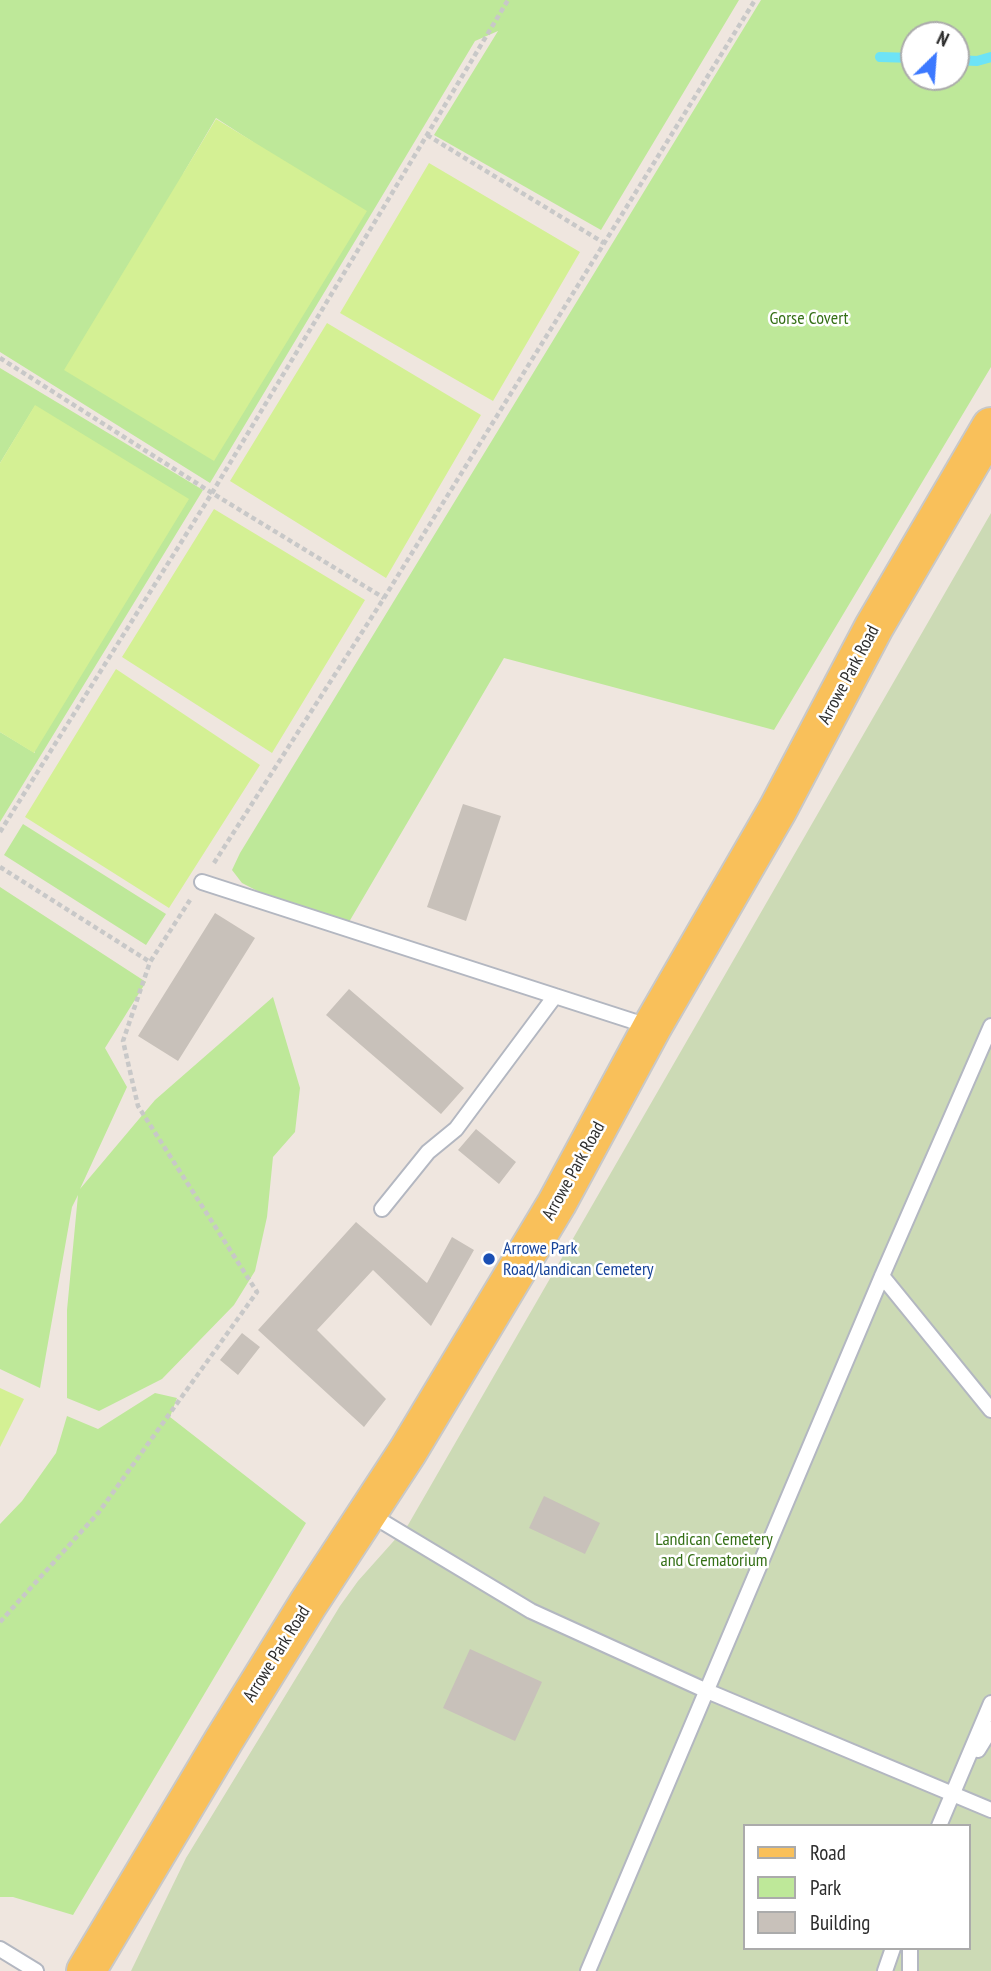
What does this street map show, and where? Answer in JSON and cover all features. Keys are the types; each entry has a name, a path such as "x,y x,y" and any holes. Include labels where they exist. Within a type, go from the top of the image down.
{"main road":[{"name":"Arrowe Park Road","path":"86,1971 224,1740 408,1451 557,1203 652,1027 778,809 874,627 991,426"}],"lane":[{"path":"202,882 652,1027"},
{"path":"382,1209 428,1152 456,1129 555,996"},
{"path":"588,1971 882,1276 991,1026"},
{"path":"882,1276 991,1410"},
{"path":"367,1512 531,1611 707,1692 991,1810"},
{"path":"941,1824 991,1703"},
{"path":"951,1794 991,1729"},
{"path":"0,1949 37,1971"},
{"path":"885,1971 892,1950"},
{"path":"910,1950 910,1971"}],"path":[{"path":"0,832 212,493 508,0"},
{"path":"0,1622 99,1512 257,1292 138,1106 123,1041 150,962 384,598 755,0"},
{"path":"427,135 604,243"},
{"path":"0,358 212,493 384,598"},
{"path":"0,867 150,962"}],"green space":[{"path":"0,0 739,0 601,230 434,135 498,31 475,41 210,483 0,352","holes":["216,118 253,142 183,174"]},
{"name":"Gorse Covert","path":"761,0 991,0 991,367 774,730 504,658 349,922 279,902 242,883 232,870"},
{"path":"216,119 367,211 214,461 64,370"},
{"path":"429,163 580,252 493,401 340,313"},
{"path":"327,323 481,415 386,578 230,481"},
{"path":"0,368 203,490 0,822 0,732 35,753 35,406 0,463"},
{"path":"35,405 189,499 34,753 0,732 0,463"},
{"path":"214,509 365,600 272,753 122,657"},
{"name":"Landican Cemetery and Crematorium","path":"991,513 991,1971 131,1971 186,1858 340,1606 358,1581 408,1525"},
{"path":"116,669 260,765 169,908 25,817"},
{"path":"23,824 166,914 146,945 4,855"},
{"path":"0,887 146,982 105,1048 127,1087 80,1189 155,1100 273,997 300,1088 295,1132 273,1157 267,1217 255,1271 234,1305 162,1379 99,1411 67,1398 67,1310 78,1195 72,1207 40,1388 0,1369"},
{"path":"0,1388 24,1399 0,1447"},
{"path":"155,1393 177,1398 170,1417 306,1523 73,1915 13,1897 0,1897 0,1524 22,1501 56,1453 67,1416 98,1429"}],"building":[{"path":"463,804 501,816 466,921 427,907"},
{"path":"215,913 255,938 178,1061 138,1036"},
{"path":"349,989 464,1088 441,1114 326,1015"},
{"path":"476,1129 516,1162 499,1184 458,1150"},
{"path":"356,1222 427,1283 452,1237 474,1250 431,1326 373,1270 317,1330 386,1399 364,1427 258,1330"},
{"path":"242,1333 260,1347 238,1375 220,1360"},
{"path":"544,1496 600,1523 585,1554 529,1528"},
{"path":"470,1649 542,1682 515,1741 443,1708"}],"waterway":[{"path":"880,57 900,58"},
{"path":"970,61 991,57"}],"place":[{"name":"Arrowe Park Road/landican Cemetery","path":"489,1259"}]}
